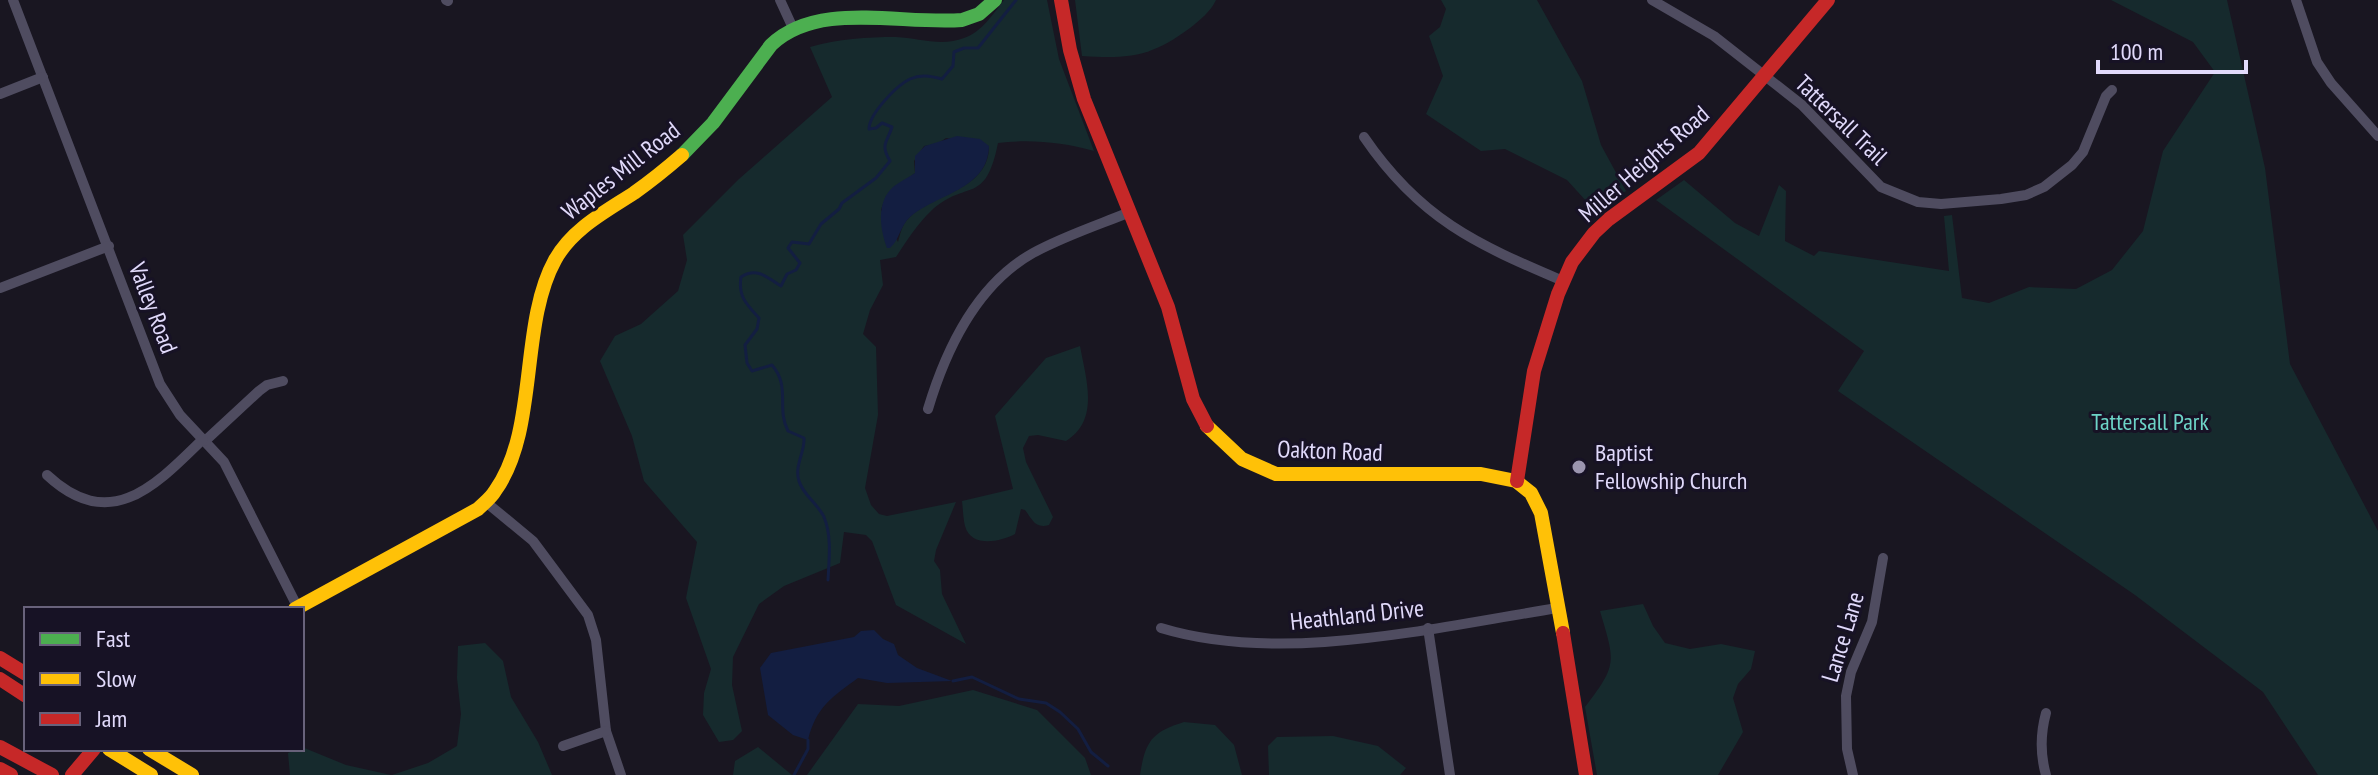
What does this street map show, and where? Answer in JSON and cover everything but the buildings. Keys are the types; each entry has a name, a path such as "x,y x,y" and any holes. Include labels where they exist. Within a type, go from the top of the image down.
{"main road":[{"path":"792,26 855,15 955,20 974,17 995,0"},
{"name":"Oakton Road","path":"1061,0 1079,83 1168,307 1197,410 1216,437 1242,459 1264,471 1290,476 1481,474 1508,476 1517,481"},
{"name":"Miller Heights Road","path":"1517,481 1534,371 1572,262 1594,233 1699,153 1828,0"},
{"name":"Waples Mill Road","path":"487,503 499,488 508,465 542,291 560,251 588,222 675,161 711,126 768,48 792,26"},
{"path":"1517,481 1541,511 1586,775"},
{"path":"298,607 487,503"},
{"path":"0,658 24,673"},
{"path":"0,679 24,695"},
{"path":"0,747 52,775"},
{"path":"72,775 92,751"},
{"path":"112,751 151,775"},
{"path":"152,751 192,775"},
{"path":"0,769 11,775"}],"street":[{"name":"Valley Road","path":"13,0 160,384 180,415 224,462 296,607"},
{"path":"780,0 792,26"},
{"name":"Tattersall Trail","path":"1652,0 1714,36 1766,76 1821,122 1881,187 1908,200 1941,204 2018,197 2047,185 2083,152 2106,96 2112,90"},
{"path":"2296,0 2317,62 2331,83 2378,136"},
{"path":"0,94 43,77"},
{"path":"1364,137 1412,194 1442,221 1483,245 1563,281"},
{"path":"928,409 963,324 1005,274 1043,248 1130,212"},
{"path":"0,288 109,246"},
{"path":"47,475 74,496 100,502 118,500 154,485 259,391 267,385 283,381"},
{"path":"487,503 533,541 588,615 596,640 606,731 621,775"},
{"name":"Lance Lane","path":"1853,775 1847,749 1846,696 1851,672 1872,622 1883,558"},
{"name":"Heathland Drive","path":"1161,628 1189,637 1309,644 1558,608"},
{"path":"1428,628 1450,775"},
{"path":"2046,713 2041,729 2046,775"},
{"path":"563,746 606,731"}],"green space":[{"path":"1004,0 1047,0 1059,59 1094,151 1046,142 998,143 993,163 981,184 944,201 921,221 896,257 880,260 883,285 870,310 863,334 876,347 878,415 865,488 871,505 879,514 887,516 956,502 934,561 940,570 942,594 966,644 896,605 872,541 866,535 844,532 840,563 784,586 759,604 733,657 732,685 742,731 733,740 719,742 703,715 704,693 711,669 686,598 697,542 644,481 632,436 600,361 615,336 641,324 678,291 687,260 683,235 739,179 832,97 810,47 874,37 956,41 976,32","holes":["946,138 989,146 987,161 980,173 958,190 918,210 908,219 898,242 881,210 890,193 915,173 914,161 924,146 937,144"]},
{"path":"1075,0 1216,0 1198,22 1176,38 1139,54 1113,57 1082,56"},
{"path":"1441,0 1537,0 1582,81 1601,145 1626,191 1597,213 1567,180 1505,149 1481,151 1426,114 1443,76 1429,36 1440,27 1446,9"},
{"name":"Tattersall Park","path":"2111,0 2227,0 2265,168 2290,364 2378,531 2378,775 2318,775 2263,692 2135,595 1838,391 1864,351 1656,200 1684,180 1735,223 1759,236 1779,185 1786,191 1785,241 1814,256 1819,251 1949,271 1944,216 1952,215 1962,298 1989,303 2029,287 2076,289 2112,270 2143,231 2163,151 2215,72 2193,42"},
{"path":"1080,346 1088,398 1083,422 1066,441 1029,436 1023,448 1026,462 1053,517 1049,525 1037,524 1021,509 1015,534 994,541 973,538 965,526 962,501 1013,489 995,416 1046,358"},
{"path":"1643,604 1665,643 1690,649 1721,644 1755,651 1751,669 1738,684 1733,698 1743,732 1718,775 1597,775 1585,707 1603,681 1610,662 1609,641 1600,611"},
{"path":"485,643 503,661 511,697 538,742 552,775 392,775 428,763 457,746 461,714 457,678 458,646"},
{"path":"973,690 1037,710 1085,758 1091,775 807,775 858,704 899,706"},
{"path":"1184,722 1215,725 1234,745 1242,775 1140,775 1144,754 1152,740 1164,730"},
{"path":"1333,736 1378,746 1406,768 1400,775 1269,775 1268,746 1277,737"},
{"path":"758,747 792,775 733,775 735,761"},
{"path":"304,748 346,765 391,775 290,775 288,753 304,751"}],"water":[{"path":"957,136 980,139 989,146 980,172 970,182 910,217 893,244 887,248 881,216 888,193 915,173 915,156 925,146"},
{"path":"874,630 894,644 898,655 917,668 952,681 887,683 858,678 820,711 808,740 793,735 768,715 760,668 771,653 854,637 861,631"}],"waterway":[{"path":"828,580 827,524 801,486 798,475 804,438 788,431 783,414 781,381 772,365 752,371 747,363 745,345 757,329 759,318 744,299 741,277 757,273 781,286 787,274 796,270 800,263 788,248 792,242 809,244 821,224 842,203 876,178 890,161 885,147 892,127 882,123 869,129 885,101 898,87 914,77 942,79 953,66 954,52 978,48 1016,0"},
{"path":"953,681 972,677 1019,699 1046,703 1078,729 1091,752 1108,766"},
{"path":"794,775 808,749 808,740"}],"traffic: fast":[{"path":"682,155 713,123 771,45 790,31 836,19 962,20 979,14 995,0"}],"traffic: slow":[{"path":"299,607 478,509 492,496 509,466 518,438 537,315 555,260 580,230 682,155"},
{"path":"1207,426 1242,459 1276,474 1481,474 1516,481 1531,493 1541,513 1563,633"},
{"path":"112,751 151,775"},
{"path":"152,751 192,775"}],"traffic: jam":[{"path":"1061,0 1070,50 1084,99 1168,307 1193,399 1207,426"},
{"path":"1517,481 1534,371 1558,294 1572,262 1609,219 1699,153 1828,0"},
{"path":"1563,633 1586,775"},
{"path":"0,658 24,673"},
{"path":"0,679 24,695"},
{"path":"0,747 52,775"},
{"path":"72,775 92,751"},
{"path":"0,769 11,775"}],"place":[{"name":"Baptist Fellowship Church","path":"1579,467"}]}
